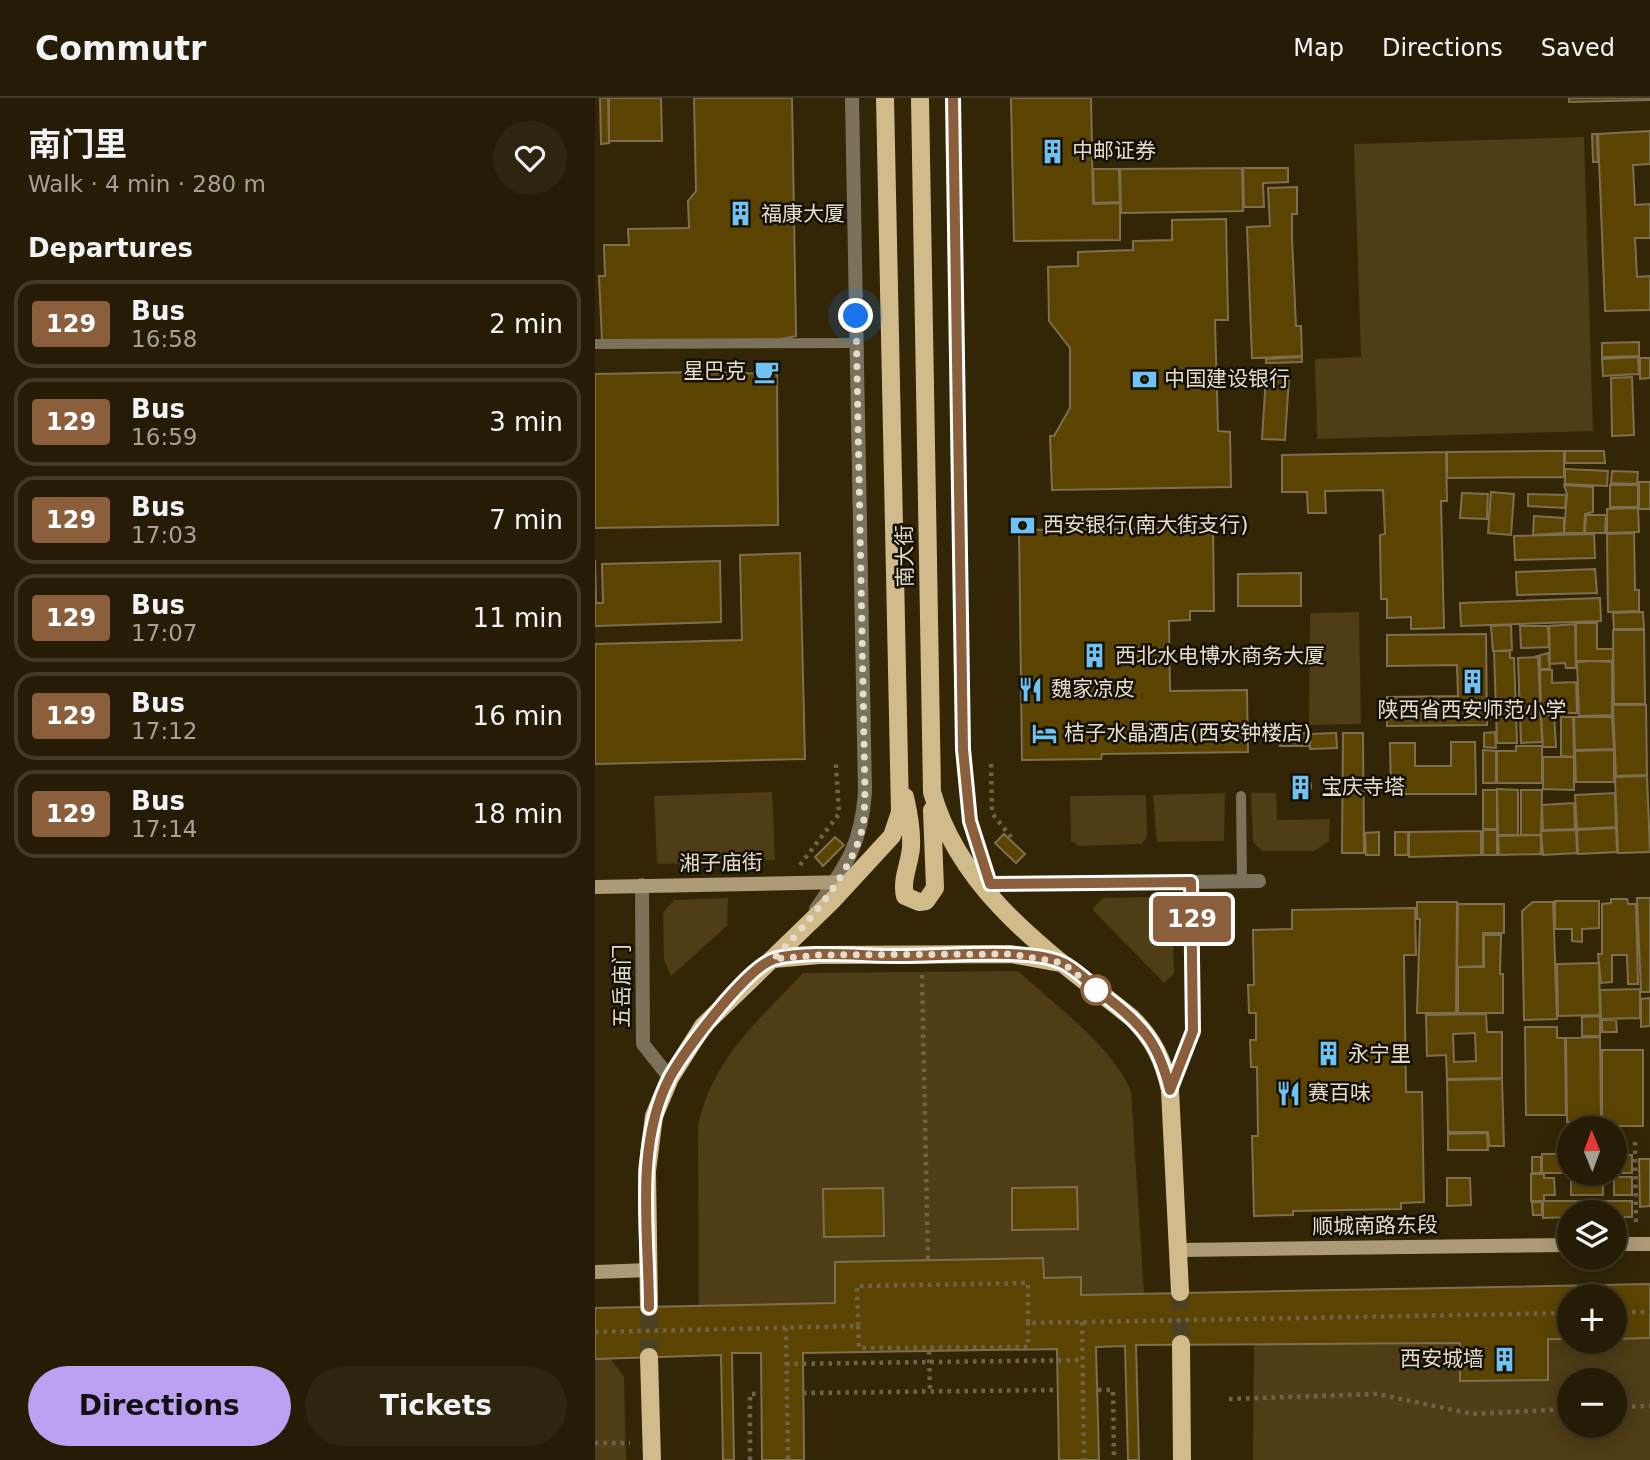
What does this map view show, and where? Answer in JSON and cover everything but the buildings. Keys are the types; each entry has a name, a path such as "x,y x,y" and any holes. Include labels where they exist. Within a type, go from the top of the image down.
{"main road":[{"name":"南大街","path":"649,1307 647,1171 654,1116 670,1078 703,1026 798,935 841,882 892,836 900,813 885,98"},
{"name":"南大街","path":"920,98 932,792 946,832 972,874 1001,911 1132,1018 1151,1037 1163,1062 1170,1090 1180,1292"},
{"path":"899,773 911,822 911,850 903,887 905,896 919,902 926,901 935,888 932,792"},
{"path":"773,959 819,955 1011,954 1063,963"},
{"path":"1181,1344 1182,1460"},
{"path":"649,1357 652,1460"}],"street":[{"path":"841,882 863,826 865,793 852,98"},
{"path":"953,98 963,749 970,821 1001,911"},
{"path":"972,874 990,884 1259,881"},
{"name":"湘子庙街","path":"595,887 841,882"},
{"path":"1170,1090 1193,1031 1191,882"},
{"name":"五岳庙门","path":"642,886 643,1044 670,1078"},
{"name":"顺城南路东段","path":"1180,1250 1557,1245"},
{"path":"595,1272 649,1270"}],"lane":[{"path":"595,344 857,344"},
{"path":"1241,796 1242,881"}],"path":[{"path":"787,883 839,814 836,764"},
{"path":"991,764 992,813 1014,841"},
{"path":"921,956 928,1261"},
{"path":"1635,1142 1643,1244"},
{"path":"1028,1283 1028,1323 1028,1346 859,1348 857,1286 1028,1283"},
{"path":"1627,1312 1650,1311"},
{"path":"1028,1323 1557,1313"},
{"path":"1082,1322 1084,1460"},
{"path":"595,1332 858,1326"},
{"path":"786,1328 788,1460"},
{"path":"929,1352 930,1392"},
{"path":"786,1364 1082,1360"},
{"path":"803,1393 1058,1390"},
{"path":"1097,1390 1113,1390 1114,1460"},
{"path":"750,1460 750,1394 762,1394"},
{"path":"1229,1399 1377,1394 1473,1414 1557,1410"},
{"path":"1627,1407 1650,1406"},
{"path":"595,1443 630,1443"}],"shaded area":[{"path":"1584,137 1593,431 1317,439 1315,359 1361,357 1354,144"},
{"path":"1359,612 1361,724 1309,725 1310,613"},
{"path":"772,792 775,860 657,864 654,796"},
{"path":"1225,793 1224,841 1157,842 1153,795"},
{"path":"1251,793 1276,793 1277,820 1330,819 1329,841 1314,851 1262,851 1253,842"},
{"path":"1146,795 1147,837 1142,844 1079,846 1071,841 1070,796"},
{"path":"1153,897 1168,902 1172,909 1174,974 1164,983 1092,909 1103,898"},
{"path":"728,898 727,926 671,976 664,960 663,913 674,900"},
{"path":"1018,971 1097,1042 1111,1058 1131,1091 1144,1293 1081,1295 1081,1277 1044,1278 1043,1258 835,1262 835,1303 699,1306 698,1126 705,1102 714,1081 739,1042 803,973"},
{"path":"1650,1338 1650,1460 1253,1460 1254,1343 1460,1343 1461,1381 1548,1380 1548,1339 1557,1339 1557,1354 1627,1354 1627,1339"},
{"path":"610,1358 624,1377 626,1460 595,1460 595,1359"}],"tunnel":[{"path":"1180,1292 1181,1344"},
{"path":"649,1307 649,1357"}],"bus line":[{"name":"129","path":"649,1307 647,1171 654,1116 670,1078 703,1026 773,959 819,955 1011,954 1063,963 1132,1018 1151,1037 1163,1062 1170,1090 1193,1031 1191,882 990,884 970,821 963,749 953,98"}],"place":[{"name":"中邮证券","path":"1052,151"},
{"name":"福康大厦","path":"741,214"},
{"name":"星巴克","path":"766,371"},
{"name":"中国建设银行","path":"1144,379"},
{"name":"西安银行(南大街支行)","path":"1023,525"},
{"name":"西北水电博水商务大厦","path":"1095,656"},
{"name":"陕西省西安师范小学","path":"1472,681"},
{"name":"魏家凉皮","path":"1031,689"},
{"name":"桔子水晶酒店(西安钟楼店)","path":"1044,733"},
{"name":"宝庆寺塔","path":"1301,787"},
{"name":"永宁里","path":"1328,1054"},
{"name":"赛百味","path":"1288,1093"},
{"name":"西安城墙","path":"1504,1359"}],"route":[{"path":"856,316 865,793 863,826 855,849 835,882 798,935 773,959 819,955 1011,954 1063,963 1096,990"}]}
